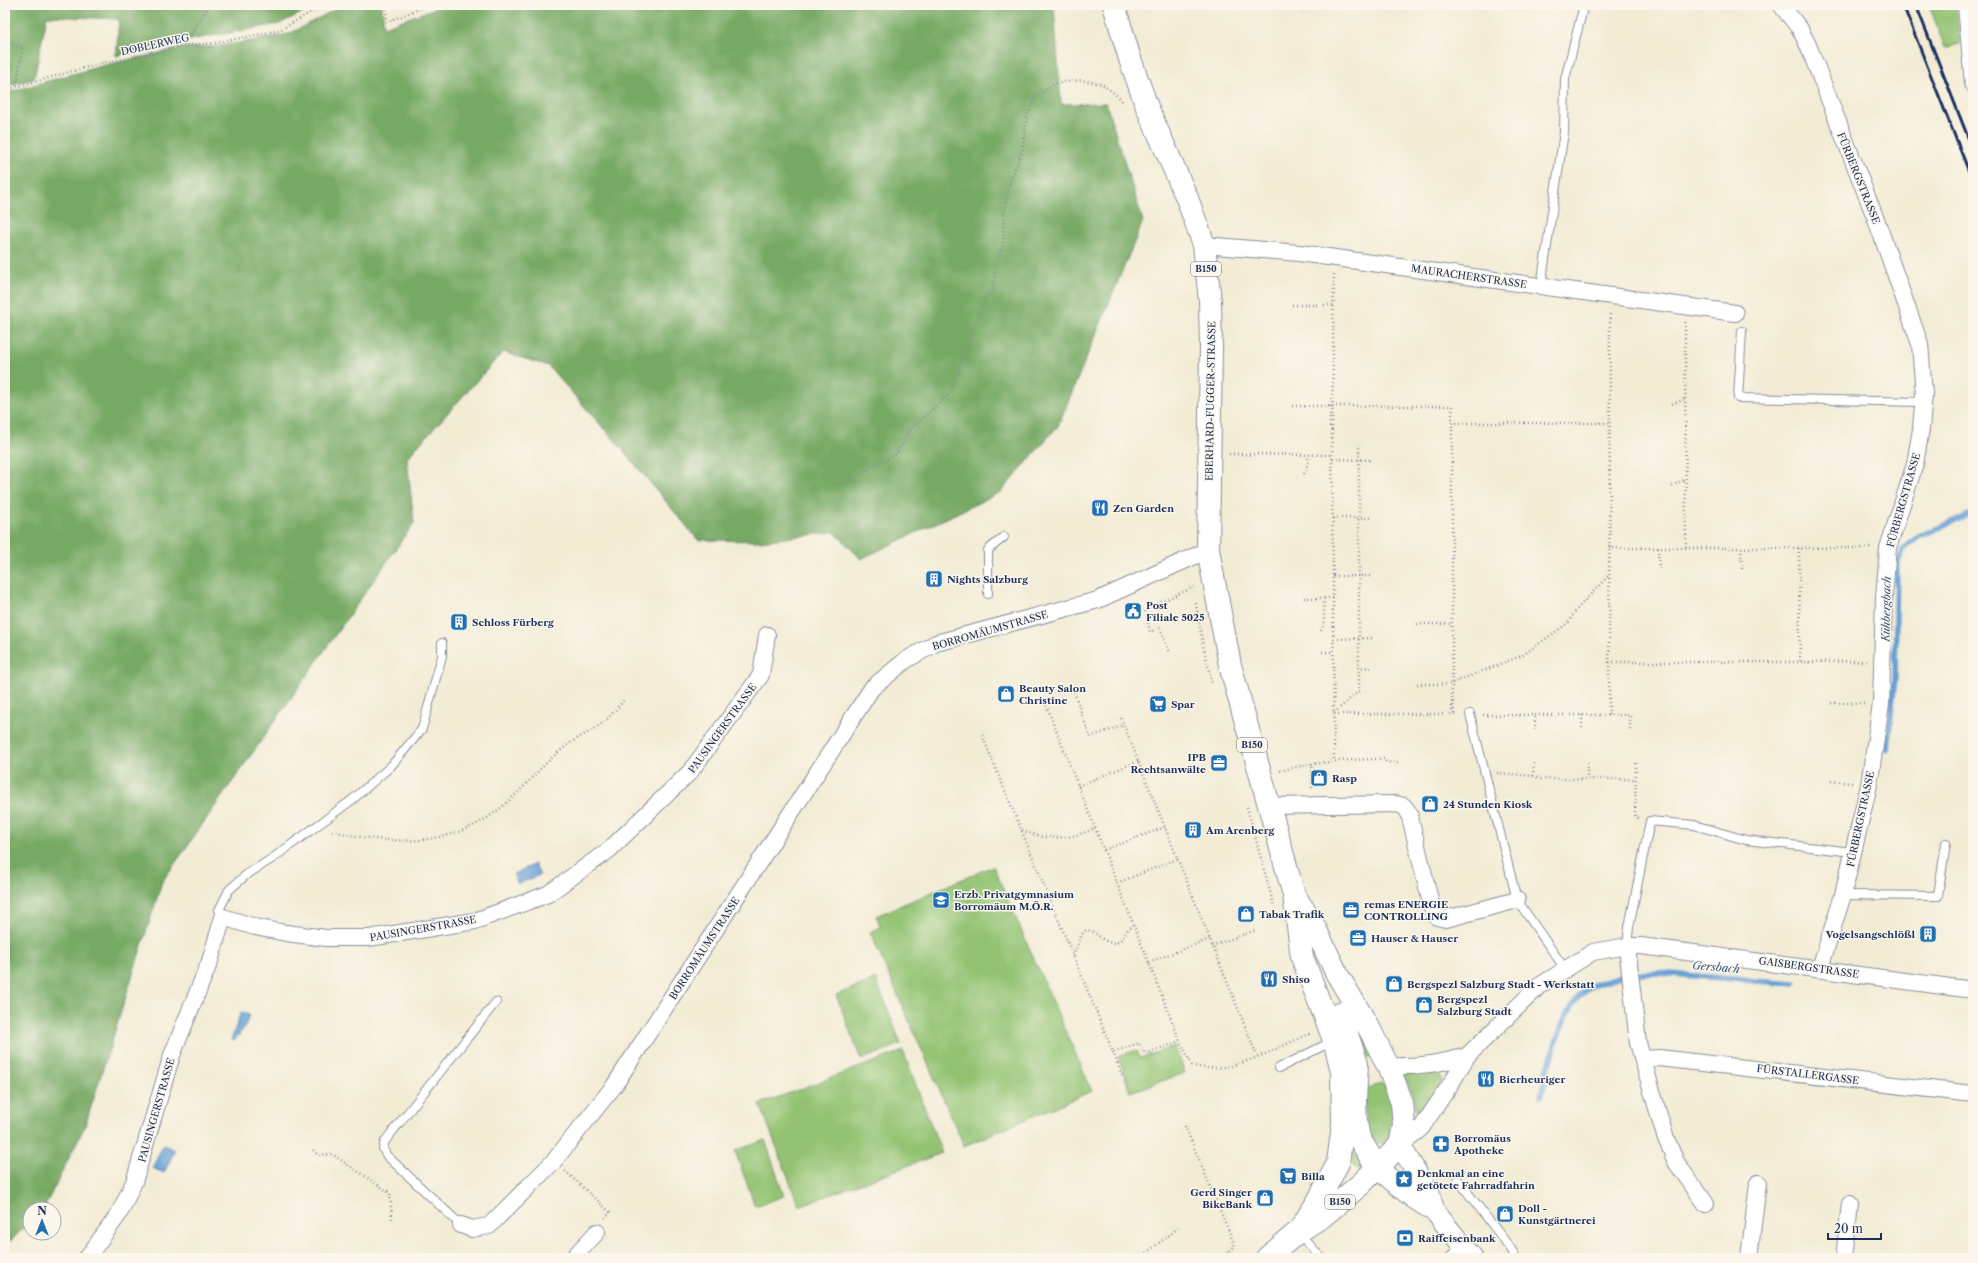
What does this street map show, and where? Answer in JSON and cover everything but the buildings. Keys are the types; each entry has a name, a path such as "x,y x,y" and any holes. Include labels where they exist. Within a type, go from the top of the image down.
{"main road":[{"name":"EBERHARD-FUGGER-STRASSE","path":"1114,5 1130,59 1145,100 1187,198 1204,245 1210,301 1211,348 1208,550 1230,665 1294,895 1302,956 1354,1034 1388,1066"},
{"name":"EBERHARD-FUGGER-STRASSE","path":"1294,895 1314,926 1337,974 1354,1034 1342,1071 1350,1084"},
{"path":"1377,1168 1359,1138 1350,1084 1367,1070 1388,1066"},
{"name":"B150","path":"1388,1066 1402,1104 1404,1125 1400,1145"},
{"name":"GAISBERGSTRASSE","path":"1298,1232 1317,1204 1338,1163 1350,1084"},
{"name":"GAISBERGSTRASSE","path":"1267,1258 1298,1232 1323,1216 1361,1184 1400,1145"}],"street":[{"name":"FÜRBERGSTRASSE","path":"1782,5 1800,29 1808,44 1880,229 1920,344 1923,402 1915,464 1888,548 1884,597 1881,704 1869,785 1843,894 1820,968"},
{"path":"1966,5 1973,84"},
{"name":"MAURACHERSTRASSE","path":"1204,245 1334,258 1735,313"},
{"name":"BORROMÄUMSTRASSE","path":"461,1224 472,1229 489,1226 554,1161 614,1086 872,688 906,660 936,643 1098,600 1208,550"},
{"name":"PAUSINGERSTRASSE","path":"87,1258 119,1214 134,1182 172,1055 210,961 223,917 255,928 286,933 326,938 369,938 475,921 548,894 609,850 690,772 760,675 767,635"},
{"path":"1269,806 1395,804 1404,806 1409,814 1433,912 1437,917 1446,919 1517,900"},
{"path":"1627,946 1638,1043 1666,1136 1676,1162 1706,1204"},
{"name":"GAISBERGSTRASSE","path":"1400,1145 1422,1127 1452,1082 1467,1056 1539,986 1593,952 1627,946 1641,946 1820,968 1973,990"},
{"name":"GAISBERGSTRASSE","path":"1388,1066 1423,1066 1439,1064 1467,1056"},
{"name":"FÜRSTALLERGASSE","path":"1643,1059 1659,1058 1786,1071 1973,1094"},
{"path":"1400,1145 1429,1193 1435,1212 1462,1254"},
{"path":"1377,1168 1413,1198 1435,1212"},
{"path":"1749,1258 1758,1183"},
{"path":"1844,1258 1850,1204"},
{"path":"573,1258 597,1232"}],"lane":[{"path":"1541,286 1564,132 1565,79 1584,5"},
{"path":"1742,331 1738,398 1923,402"},
{"path":"988,594 988,550 1004,537"},
{"path":"223,917 219,910 229,890 246,875 273,858 314,826 352,800 391,766 422,729 442,656 442,643"},
{"path":"1470,714 1483,772 1517,900 1565,969"},
{"path":"1627,946 1629,927 1650,821 1694,825 1746,840 1853,852"},
{"path":"1843,894 1938,896 1946,843"},
{"name":"BORROMÄUMSTRASSE","path":"461,1224 387,1156 383,1149 385,1141 496,1002"},
{"path":"1279,1068 1354,1034"},
{"path":"1458,1180 1511,1249 1515,1256 1514,1258"},
{"path":"1298,1232 1321,1258"}],"path":[{"path":"184,44 210,5"},
{"name":"DOBLERWEG","path":"5,90 106,62 148,55 184,44 216,43 280,30 311,12 329,5"},
{"path":"386,5 387,22 428,5"},
{"path":"5,43 24,47 16,87"},
{"path":"839,486 898,454 910,430 950,393 982,306 993,289 995,270 1003,244 1004,211 1010,181 1022,152 1027,116 1036,96 1057,82 1081,80 1102,84 1120,98 1124,104"},
{"path":"1334,258 1331,406 1333,455 1334,762"},
{"path":"1609,715 1610,296"},
{"path":"1292,305 1333,305"},
{"path":"1685,306 1686,548"},
{"path":"1672,404 1686,399"},
{"path":"1292,406 1452,406 1453,714"},
{"path":"1452,423 1610,423"},
{"path":"1334,714 1359,691 1359,444"},
{"path":"1209,454 1333,455"},
{"path":"1304,474 1308,463 1308,455"},
{"path":"1333,459 1370,460"},
{"path":"1672,486 1685,479"},
{"path":"1333,518 1370,518"},
{"path":"1610,548 1888,548"},
{"path":"1658,548 1659,572"},
{"path":"1741,548 1742,571"},
{"path":"1799,548 1800,662"},
{"path":"1416,684 1452,683 1523,655 1568,623 1576,610 1610,575"},
{"path":"1333,576 1370,576"},
{"path":"1169,651 1160,628 1150,632 1145,609 1194,587"},
{"path":"1304,598 1333,598"},
{"path":"1321,631 1324,624 1324,598"},
{"path":"1417,624 1452,624"},
{"path":"1334,639 1374,638"},
{"path":"1322,652 1334,652"},
{"path":"1609,662 1809,663 1883,661"},
{"path":"1358,668 1373,667"},
{"path":"1074,692 1090,737 1124,725"},
{"path":"314,826 364,839 416,841 446,836 481,822 503,806 565,747 602,723 624,700"},
{"path":"1831,703 1881,704"},
{"path":"1046,705 1180,1041 1192,1065 1203,1069 1218,1069 1236,1066 1312,1032"},
{"path":"1334,714 1630,715 1630,730"},
{"path":"1535,715 1535,730"},
{"path":"1582,715 1582,730"},
{"path":"1121,718 1257,1056"},
{"path":"982,735 1123,1077"},
{"path":"1280,771 1312,763 1344,760 1384,759 1386,762 1398,763"},
{"path":"1078,786 1138,761"},
{"path":"1312,763 1312,793"},
{"path":"1533,776 1534,763"},
{"path":"1587,763 1588,779"},
{"path":"1636,763 1635,817 1650,821"},
{"path":"1483,772 1533,776 1541,779 1636,779"},
{"path":"1831,780 1869,785"},
{"path":"1104,850 1165,827"},
{"path":"1021,830 1031,835 1057,838 1081,836 1095,828"},
{"path":"1117,883 1177,859"},
{"path":"1073,956 1082,934 1086,930 1095,932 1105,942 1116,943 1124,937 1129,927 1134,925"},
{"path":"1212,946 1256,930"},
{"path":"1149,962 1210,939"},
{"path":"1113,1052 1139,1043 1145,1054 1180,1041"},
{"path":"1185,1126 1235,1246 1222,1258"},
{"path":"313,1150 318,1155 332,1154 390,1193 392,1219"},
{"path":"554,1161 610,1212"},
{"path":"1140,1258 1178,1228"}],"green space":[{"path":"5,5 318,5 279,24 195,39 116,56 119,19 47,16 34,79 5,86"},
{"path":"343,5 382,5 384,27 444,5 1054,5 1061,104 1106,103 1143,221 1058,426 1001,492 861,559 834,532 761,541 698,540 623,450 548,366 503,352 407,458 414,523 162,882 85,1126 48,1201 22,1201 22,1230 5,1246 5,93 105,65 183,48 222,46 289,34"},
{"path":"1929,5 1956,5 1960,44 1945,48"},
{"path":"993,866 1092,1091 964,1146 870,932 881,927 876,916"},
{"path":"876,979 901,1044 861,1060 836,995"},
{"path":"1356,1039 1367,1042 1373,1056 1360,1061"},
{"path":"1175,1046 1185,1073 1130,1092 1118,1056 1137,1050 1140,1058"},
{"path":"903,1051 942,1153 799,1206 760,1104"},
{"path":"1437,1073 1443,1081 1418,1115 1413,1095 1403,1074"},
{"path":"1381,1084 1389,1088 1397,1115 1390,1139 1386,1144 1377,1144 1367,1141 1364,1089"},
{"path":"765,1140 784,1196 755,1206 735,1151"},
{"path":"1350,1150 1353,1150 1364,1168 1360,1172 1346,1159"}],"water":[{"path":"535,864 540,875 518,884 513,874"},
{"path":"241,1012 249,1014 245,1027 234,1041 231,1040"},
{"path":"163,1145 175,1150 164,1173 152,1168"}],"waterway":[{"name":"Kühbergbach","path":"1887,749 1895,680 1897,562 1903,549 1918,537 1973,513"},
{"name":"Gersbach","path":"1636,974 1658,973 1795,984"},
{"name":"Gersbach","path":"1541,1096 1558,1035 1573,1005 1582,994 1592,986 1621,976"}],"railway":[{"path":"1903,5 1973,182"},
{"path":"1916,5 1973,150"}],"place":[{"name":"Zen Garden","path":"1100,508"},
{"name":"Nights Salzburg","path":"934,579"},
{"name":"Post Filiale 5025","path":"1133,611"},
{"name":"Schloss Fürberg","path":"459,622"},
{"name":"Beauty Salon Christine","path":"1006,694"},
{"name":"Spar","path":"1158,704"},
{"name":"IPB Rechtsanwälte","path":"1219,763"},
{"name":"Rasp","path":"1319,778"},
{"name":"24 Stunden Kiosk","path":"1430,804"},
{"name":"Am Arenberg","path":"1193,830"},
{"name":"Erzb. Privatgymnasium Borromäum M.Ö.R.","path":"941,900"},
{"name":"remas ENERGIE CONTROLLING","path":"1351,910"},
{"name":"Tabak Trafik","path":"1246,914"},
{"name":"Vogelsangschlößl","path":"1928,934"},
{"name":"Hauser & Hauser","path":"1358,938"},
{"name":"Shiso","path":"1269,979"},
{"name":"Bergspezl Salzburg Stadt - Werkstatt","path":"1394,984"},
{"name":"Bergspezl Salzburg Stadt","path":"1424,1005"},
{"name":"Bierheuriger","path":"1486,1079"},
{"name":"Borromäus Apotheke","path":"1441,1144"},
{"name":"Billa","path":"1288,1176"},
{"name":"Denkmal an eine getötete Fahrradfahrin","path":"1404,1179"},
{"name":"Gerd Singer BikeBank","path":"1265,1198"},
{"name":"Doll - Kunstgärtnerei","path":"1505,1214"},
{"name":"Raiffeisenbank","path":"1405,1238"}]}
